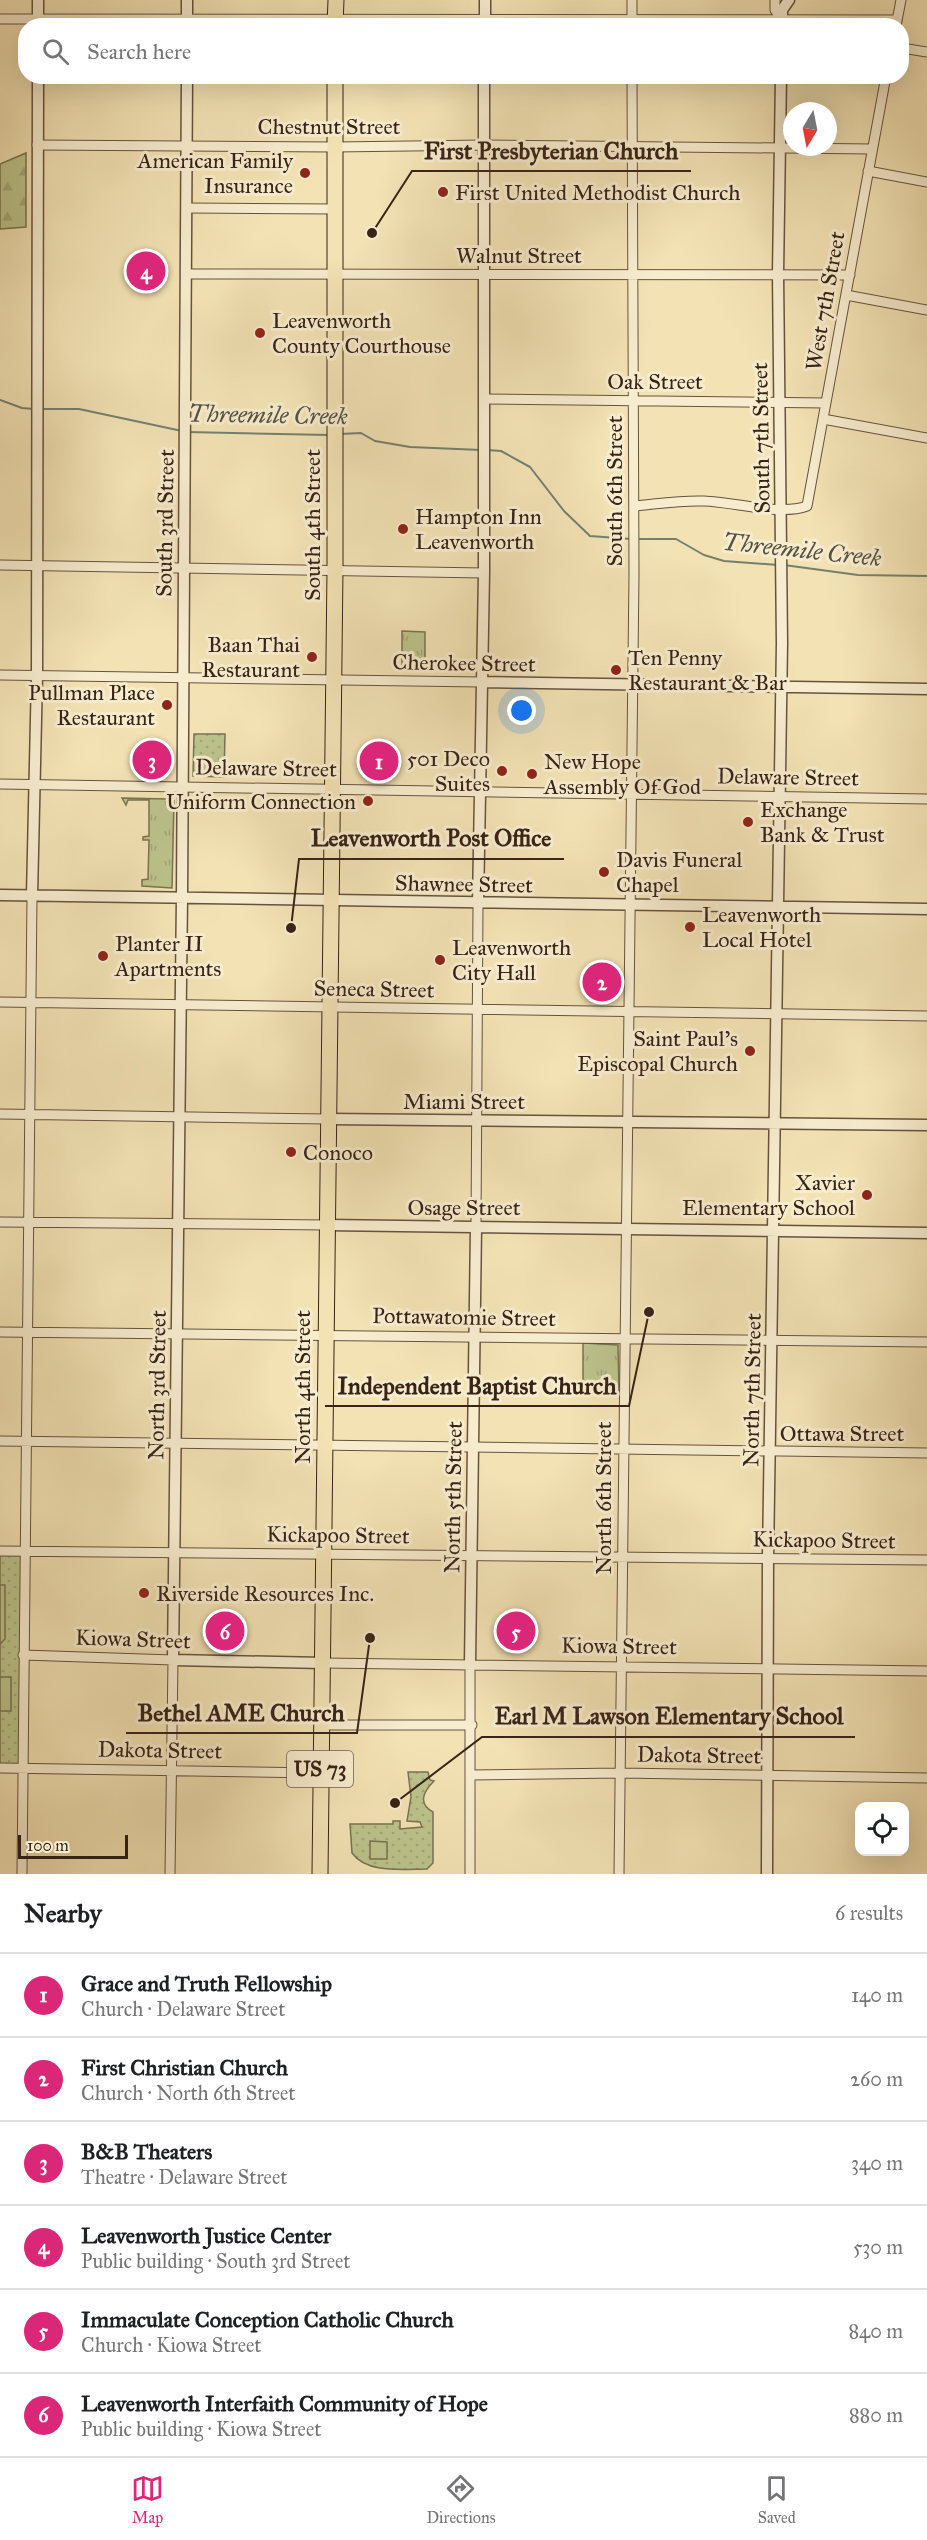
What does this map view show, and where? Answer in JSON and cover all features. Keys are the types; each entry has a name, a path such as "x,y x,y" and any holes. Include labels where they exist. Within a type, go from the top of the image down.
{"highway":[{"path":"335,18 336,0"},
{"name":"South 4th Street","path":"330,901 335,570 335,84"},
{"name":"North 4th Street","path":"320,1874 330,901"}],"street":[{"path":"38,0 38,18"},
{"path":"187,0 187,18"},
{"path":"485,0 485,18"},
{"path":"632,0 632,18"},
{"path":"775,0 774,10 779,18"},
{"path":"782,18 782,10 789,0"},
{"path":"898,18 901,0"},
{"path":"0,19 18,20"},
{"path":"909,49 927,52"},
{"path":"22,1874 32,896 37,675 38,84"},
{"name":"South 3rd Street","path":"182,897 188,208 187,84"},
{"path":"478,904 484,573 484,84"},
{"name":"South 6th Street","path":"629,906 634,519 632,84"},
{"name":"South 7th Street","path":"777,908 782,598 778,274 781,84"},
{"name":"West 7th Street","path":"781,510 796,510 807,506 884,84"},
{"name":"Chestnut Street","path":"38,145 335,147 484,145 872,149"},
{"path":"868,171 927,182"},
{"path":"188,208 335,208"},
{"name":"Walnut Street","path":"187,274 850,275"},
{"path":"846,295 927,310"},
{"name":"Oak Street","path":"484,399 826,403"},
{"path":"823,419 927,438"},
{"path":"634,506 701,501 781,510"},
{"path":"0,566 484,573"},
{"name":"Cherokee Street","path":"0,675 927,689"},
{"name":"Delaware Street","path":"0,784 927,799"},
{"name":"Shawnee Street","path":"0,895 927,909"},
{"name":"North 3rd Street","path":"170,1874 182,897"},
{"name":"North 5th Street","path":"470,1874 478,904"},
{"name":"North 6th Street","path":"619,1874 629,906"},
{"name":"North 7th Street","path":"767,1874 768,1558 777,908"},
{"name":"Seneca Street","path":"0,1002 927,1016"},
{"name":"Miami Street","path":"0,1114 927,1125"},
{"name":"Osage Street","path":"0,1222 627,1227 927,1233"},
{"name":"Pottawatomie Street","path":"0,1332 927,1342"},
{"name":"Ottawa Street","path":"0,1441 474,1449 927,1453"},
{"name":"Kickapoo Street","path":"0,1551 927,1560"},
{"name":"Kiowa Street","path":"23,1655 323,1663 927,1671"},
{"path":"321,1725 471,1725"},
{"name":"Dakota Street","path":"0,1768 320,1773"},
{"name":"Dakota Street","path":"471,1775 620,1773 927,1778"}],"green space":[{"path":"26,153 26,227 0,229 0,164"},
{"path":"402,631 425,632 425,671 402,670"},
{"path":"194,734 225,734 224,777 193,776"},
{"path":"122,798 169,799 169,802 174,800 172,888 142,886 142,880 148,879 149,840 143,840 143,837 149,836 149,800 128,800 126,805"},
{"path":"583,1343 618,1345 619,1391 583,1391"},
{"path":"0,1551 24,1551 23,1768 0,1768"},
{"path":"0,1585 5,1585 5,1639 0,1644"},
{"path":"0,1677 11,1677 11,1711 0,1711"},
{"path":"408,1772 428,1772 430,1780 434,1781 424,1797 425,1805 433,1812 433,1863 427,1869 386,1869 359,1860 352,1853 350,1824 393,1824 393,1821 400,1821 400,1829 422,1827 420,1822 407,1821 411,1797"},
{"path":"370,1841 387,1842 387,1859 370,1859"}],"waterway":[{"name":"Threemile Creek","path":"0,400 22,408 34,409"},
{"name":"Threemile Creek","path":"40,409 79,409 182,431"},
{"name":"Threemile Creek","path":"187,432 329,435"},
{"name":"Threemile Creek","path":"340,434 361,433 375,441 410,447 481,450"},
{"name":"Threemile Creek","path":"487,450 501,451 530,467 564,511 590,536 631,539"},
{"name":"Threemile Creek","path":"636,539 676,539 704,555 724,561 778,565"},
{"name":"Threemile Creek","path":"784,565 858,575 927,576"}],"place":[{"name":"American Family Insurance","path":"305,173"},
{"name":"First United Methodist Church","path":"443,192"},
{"name":"First Presbyterian Church","path":"372,233"},
{"name":"Leavenworth Justice Center","path":"146,271"},
{"name":"Leavenworth County Courthouse","path":"260,333"},
{"name":"Hampton Inn Leavenworth","path":"403,529"},
{"name":"Baan Thai Restaurant","path":"312,657"},
{"name":"Ten Penny Restaurant & Bar","path":"616,670"},
{"name":"Pullman Place Restaurant","path":"167,705"},
{"name":"B&B Theaters","path":"152,760"},
{"name":"Grace and Truth Fellowship","path":"379,761"},
{"name":"501 Deco Suites","path":"502,771"},
{"name":"New Hope Assembly Of God","path":"532,774"},
{"name":"Uniform Connection","path":"368,801"},
{"name":"Exchange Bank & Trust","path":"748,822"},
{"name":"Davis Funeral Chapel","path":"604,872"},
{"name":"Leavenworth Local Hotel","path":"690,927"},
{"name":"Leavenworth Post Office","path":"291,928"},
{"name":"Planter II Apartments","path":"103,956"},
{"name":"Leavenworth City Hall","path":"440,960"},
{"name":"First Christian Church","path":"602,982"},
{"name":"Saint Paul's Episcopal Church","path":"750,1051"},
{"name":"Conoco","path":"291,1152"},
{"name":"Xavier Elementary School","path":"867,1195"},
{"name":"Independent Baptist Church","path":"649,1312"},
{"name":"Riverside Resources Inc.","path":"144,1593"},
{"name":"Leavenworth Interfaith Community of Hope","path":"225,1631"},
{"name":"Immaculate Conception Catholic Church","path":"516,1631"},
{"name":"Bethel AME Church","path":"370,1638"},
{"name":"Earl M Lawson Elementary School","path":"395,1803"}]}
